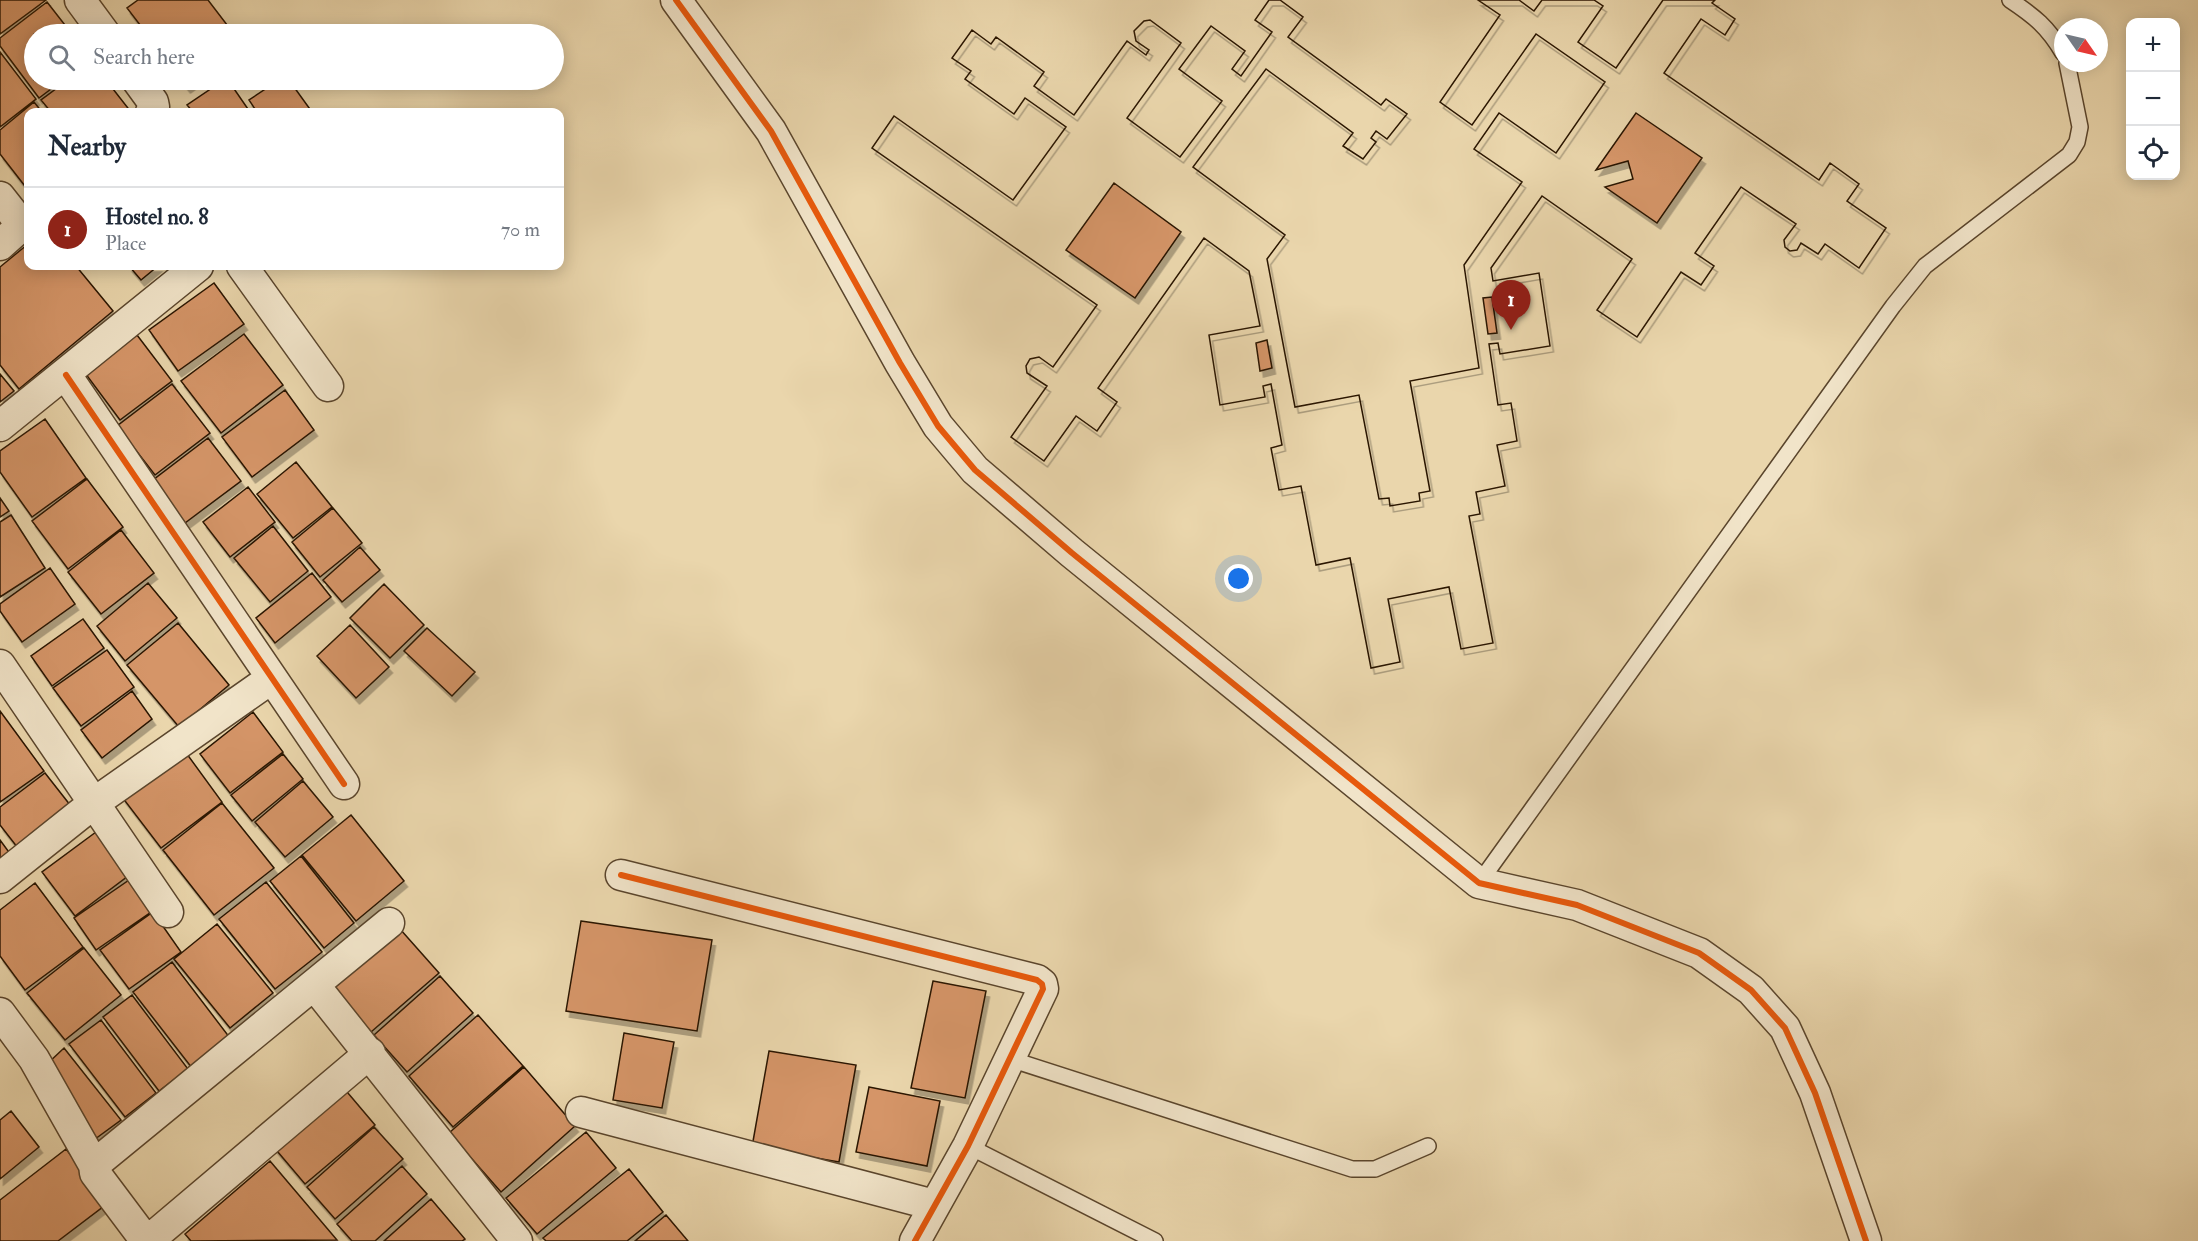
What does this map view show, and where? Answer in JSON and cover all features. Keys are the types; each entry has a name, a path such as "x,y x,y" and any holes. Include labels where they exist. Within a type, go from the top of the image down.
{"street":[{"path":"80,0 98,24"},
{"path":"676,0 771,131 938,426 975,470 1479,883 1577,904 1699,953 1750,990 1785,1028 1815,1092 1866,1241"},
{"path":"144,90 153,102 153,108"},
{"path":"0,196 24,222"},
{"path":"0,245 24,224"},
{"path":"0,426 193,270"},
{"path":"245,270 328,386"},
{"path":"66,375 344,784"},
{"path":"0,665 168,912"},
{"path":"0,878 94,803 272,678"},
{"path":"621,875 1037,980 1042,984 1043,989 968,1146 915,1241"},
{"path":"94,1165 389,923"},
{"path":"315,986 517,1241"},
{"path":"0,1013 34,1059 94,1165 95,1173 147,1241 178,1231 370,1053"},
{"path":"581,1112 934,1205"}],"lane":[{"path":"2010,0 2034,16 2054,40"},
{"path":"1479,883 1893,306 1925,266 2069,155 2077,142 2080,127 2069,72"},
{"path":"1010,1059 1352,1169 1375,1170 1428,1146"},
{"path":"968,1146 1155,1241"}],"building":[{"path":"0,0 46,0 0,34"},
{"path":"138,0 208,0 226,24 139,24 127,8"},
{"path":"1269,0 1280,0 1303,17 1288,37 1381,105 1386,99 1407,114 1387,139 1376,131 1371,138 1376,142 1363,159 1343,146 1353,133 1266,69 1193,167 1285,235 1267,259 1295,407 1359,395 1379,499 1389,498 1390,506 1420,501 1419,493 1430,491 1410,381 1479,368 1464,265 1522,182 1474,149 1499,113 1556,153 1605,82 1536,34 1472,125 1440,102 1500,15 1478,0 1519,0 1534,11 1542,0 1594,0 1603,6 1578,42 1616,68 1663,0 1715,0 1712,3 1735,19 1725,35 1701,19 1664,73 1819,180 1830,163 1859,184 1847,201 1886,228 1859,268 1825,244 1818,254 1801,243 1797,250 1790,251 1785,247 1784,240 1796,224 1741,187 1695,253 1714,266 1701,285 1681,272 1637,337 1597,310 1632,259 1542,196 1491,268 1493,281 1539,273 1550,346 1500,354 1498,343 1489,344 1498,405 1511,403 1517,441 1497,445 1505,486 1476,492 1480,514 1469,516 1493,643 1461,649 1449,587 1388,599 1400,662 1371,668 1350,558 1316,565 1301,486 1279,490 1271,448 1282,445 1271,384 1263,386 1265,397 1220,405 1209,335 1260,326 1249,271 1204,238 1098,388 1117,402 1097,431 1076,416 1044,461 1011,437 1047,386 1027,373 1026,366 1030,359 1039,357 1053,367 1097,305 872,148 894,116 1013,200 1066,127 1025,98 1014,114 965,79 971,71 952,58 972,30 991,44 996,37 1044,72 1034,86 1074,115 1127,41 1146,55 1149,50 1136,41 1134,31 1144,21 1150,20 1181,43 1127,118 1180,157 1222,101 1179,69 1211,26 1245,51 1232,69 1241,76 1272,32 1255,20","holes":["1636,113 1702,158 1657,223 1605,187 1633,179 1628,161 1596,170","1114,183 1181,232 1135,298 1066,250","1492,297 1497,333 1488,334 1483,298","1267,340 1272,368 1260,371 1256,343"]},
{"path":"1269,0 1280,0 1303,17 1288,37 1381,105 1386,99 1407,114 1387,139 1376,131 1371,138 1376,142 1363,159 1343,146 1353,133 1266,69 1193,167 1285,235 1267,259 1295,407 1359,395 1379,499 1389,498 1390,506 1420,501 1419,493 1430,491 1410,381 1479,368 1464,265 1522,182 1474,149 1499,113 1556,153 1605,82 1536,34 1472,125 1440,102 1500,15 1478,0 1519,0 1534,11 1542,0 1594,0 1603,6 1578,42 1616,68 1663,0 1715,0 1712,3 1735,19 1725,35 1701,19 1664,73 1819,180 1830,163 1859,184 1847,201 1886,228 1859,268 1825,244 1818,254 1801,243 1797,250 1790,251 1785,247 1784,240 1796,224 1741,187 1695,253 1714,266 1701,285 1681,272 1637,337 1597,310 1632,259 1542,196 1491,268 1493,281 1539,273 1550,346 1500,354 1498,343 1489,344 1498,405 1511,403 1517,441 1497,445 1505,486 1476,492 1480,514 1469,516 1493,643 1461,649 1449,587 1388,599 1400,662 1371,668 1350,558 1316,565 1301,486 1279,490 1271,448 1282,445 1271,384 1263,386 1265,397 1220,405 1209,335 1260,326 1249,271 1204,238 1098,388 1117,402 1097,431 1076,416 1044,461 1011,437 1047,386 1027,373 1026,366 1030,359 1039,357 1053,367 1097,305 872,148 894,116 1013,200 1066,127 1025,98 1014,114 965,79 971,71 952,58 972,30 991,44 996,37 1044,72 1034,86 1074,115 1127,41 1146,55 1149,50 1136,41 1134,31 1144,21 1150,20 1181,43 1127,118 1180,157 1222,101 1179,69 1211,26 1245,51 1232,69 1241,76 1272,32 1255,20"},
{"path":"47,2 64,24 24,24 24,78 0,46 0,38"},
{"path":"0,52 24,83 24,90 29,90 36,99 0,127"},
{"path":"33,90 50,90 39,98"},
{"path":"54,90 114,90 128,108 48,108 41,100"},
{"path":"209,90 235,90 247,108 190,108 187,105"},
{"path":"264,90 296,90 309,108 254,108 249,100"},
{"path":"34,102 39,108 27,108"},
{"path":"24,110 24,185 0,154 0,130"},
{"path":"24,247 24,270 79,270 113,311 19,389 0,365 0,267"},
{"path":"132,270 153,270 141,280"},
{"path":"214,283 244,324 178,371 149,330"},
{"path":"244,334 283,385 221,433 181,381"},
{"path":"137,335 172,381 120,420 85,373"},
{"path":"0,374 14,391 0,402"},
{"path":"172,384 210,433 155,475 117,426"},
{"path":"285,390 314,430 252,477 222,437"},
{"path":"45,419 86,478 32,517 0,472 0,451"},
{"path":"208,438 241,481 185,523 153,480"},
{"path":"296,462 332,507 293,538 257,494"},
{"path":"87,479 123,527 68,569 32,521"},
{"path":"248,487 275,522 230,557 203,522"},
{"path":"0,498 9,511 0,517"},
{"path":"333,508 362,543 320,577 292,542"},
{"path":"11,515 45,568 0,597 0,522"},
{"path":"273,526 308,571 270,602 234,558"},
{"path":"121,530 154,573 101,614 68,572"},
{"path":"360,547 380,570 342,602 323,580"},
{"path":"50,568 75,604 22,642 0,611 0,604"},
{"path":"312,573 331,597 275,643 256,618"},
{"path":"148,583 177,618 125,661 97,626"},
{"path":"384,584 424,625 390,658 350,618"},
{"path":"83,619 104,648 52,686 31,656"},
{"path":"178,623 229,685 179,727 127,665"},
{"path":"350,625 389,667 356,698 317,656"},
{"path":"427,628 475,672 452,696 404,651"},
{"path":"107,650 134,687 81,726 53,688"},
{"path":"132,691 152,719 102,758 81,730"},
{"path":"0,711 44,771 0,802"},
{"path":"253,712 283,752 230,793 200,754"},
{"path":"184,750 222,802 161,848 122,797"},
{"path":"283,754 303,779 252,821 231,795"},
{"path":"45,773 74,810 21,852 0,825 0,807"},
{"path":"303,781 333,817 285,857 255,822"},
{"path":"222,803 274,868 214,915 163,850"},
{"path":"351,815 404,881 356,921 302,855"},
{"path":"96,832 128,876 75,916 42,872"},
{"path":"0,840 14,859 0,869"},
{"path":"301,856 354,923 324,948 270,881"},
{"path":"132,878 154,910 96,950 74,918"},
{"path":"266,882 322,952 275,989 219,919"},
{"path":"35,883 83,947 25,990 0,956 0,910"},
{"path":"153,912 181,952 129,989 100,950"},
{"path":"581,921 712,940 697,1031 566,1011"},
{"path":"217,924 273,993 230,1028 174,959"},
{"path":"400,929 439,973 371,1032 333,989"},
{"path":"84,948 121,995 65,1040 27,993"},
{"path":"172,962 230,1038 192,1068 133,992"},
{"path":"440,976 473,1013 407,1072 374,1035"},
{"path":"933,981 986,991 965,1098 911,1088"},
{"path":"132,995 188,1069 159,1091 103,1017"},
{"path":"478,1015 523,1066 453,1127 409,1076"},
{"path":"101,1020 156,1093 125,1117 69,1044"},
{"path":"624,1033 674,1042 662,1108 613,1100"},
{"path":"64,1048 121,1120 91,1142 45,1066"},
{"path":"769,1051 856,1065 839,1162 752,1147"},
{"path":"524,1067 575,1126 501,1192 449,1133"},
{"path":"342,1086 375,1125 305,1184 272,1145"},
{"path":"869,1087 940,1101 927,1166 856,1152"},
{"path":"11,1111 39,1147 0,1179 0,1120"},
{"path":"374,1127 403,1159 335,1219 307,1187"},
{"path":"586,1132 616,1168 537,1234 506,1198"},
{"path":"66,1149 108,1203 58,1241 0,1241 0,1200"},
{"path":"270,1161 337,1240 191,1241 185,1234"},
{"path":"402,1166 427,1194 375,1241 352,1241 337,1224"},
{"path":"629,1169 663,1212 627,1241 546,1241 543,1238"},
{"path":"431,1199 465,1239 462,1241 384,1241"},
{"path":"666,1215 688,1241 635,1241"}],"cycle path":[{"path":"676,0 771,131 900,363 938,426 975,470 1072,553 1479,883 1577,905 1699,953 1751,990 1785,1028 1815,1093 1866,1241"},
{"path":"66,375 344,784"},
{"path":"621,875 1037,980 1042,984 1043,989 968,1146 915,1241"}],"place":[{"name":"Hostel no. 8","path":"1511,330"}]}
